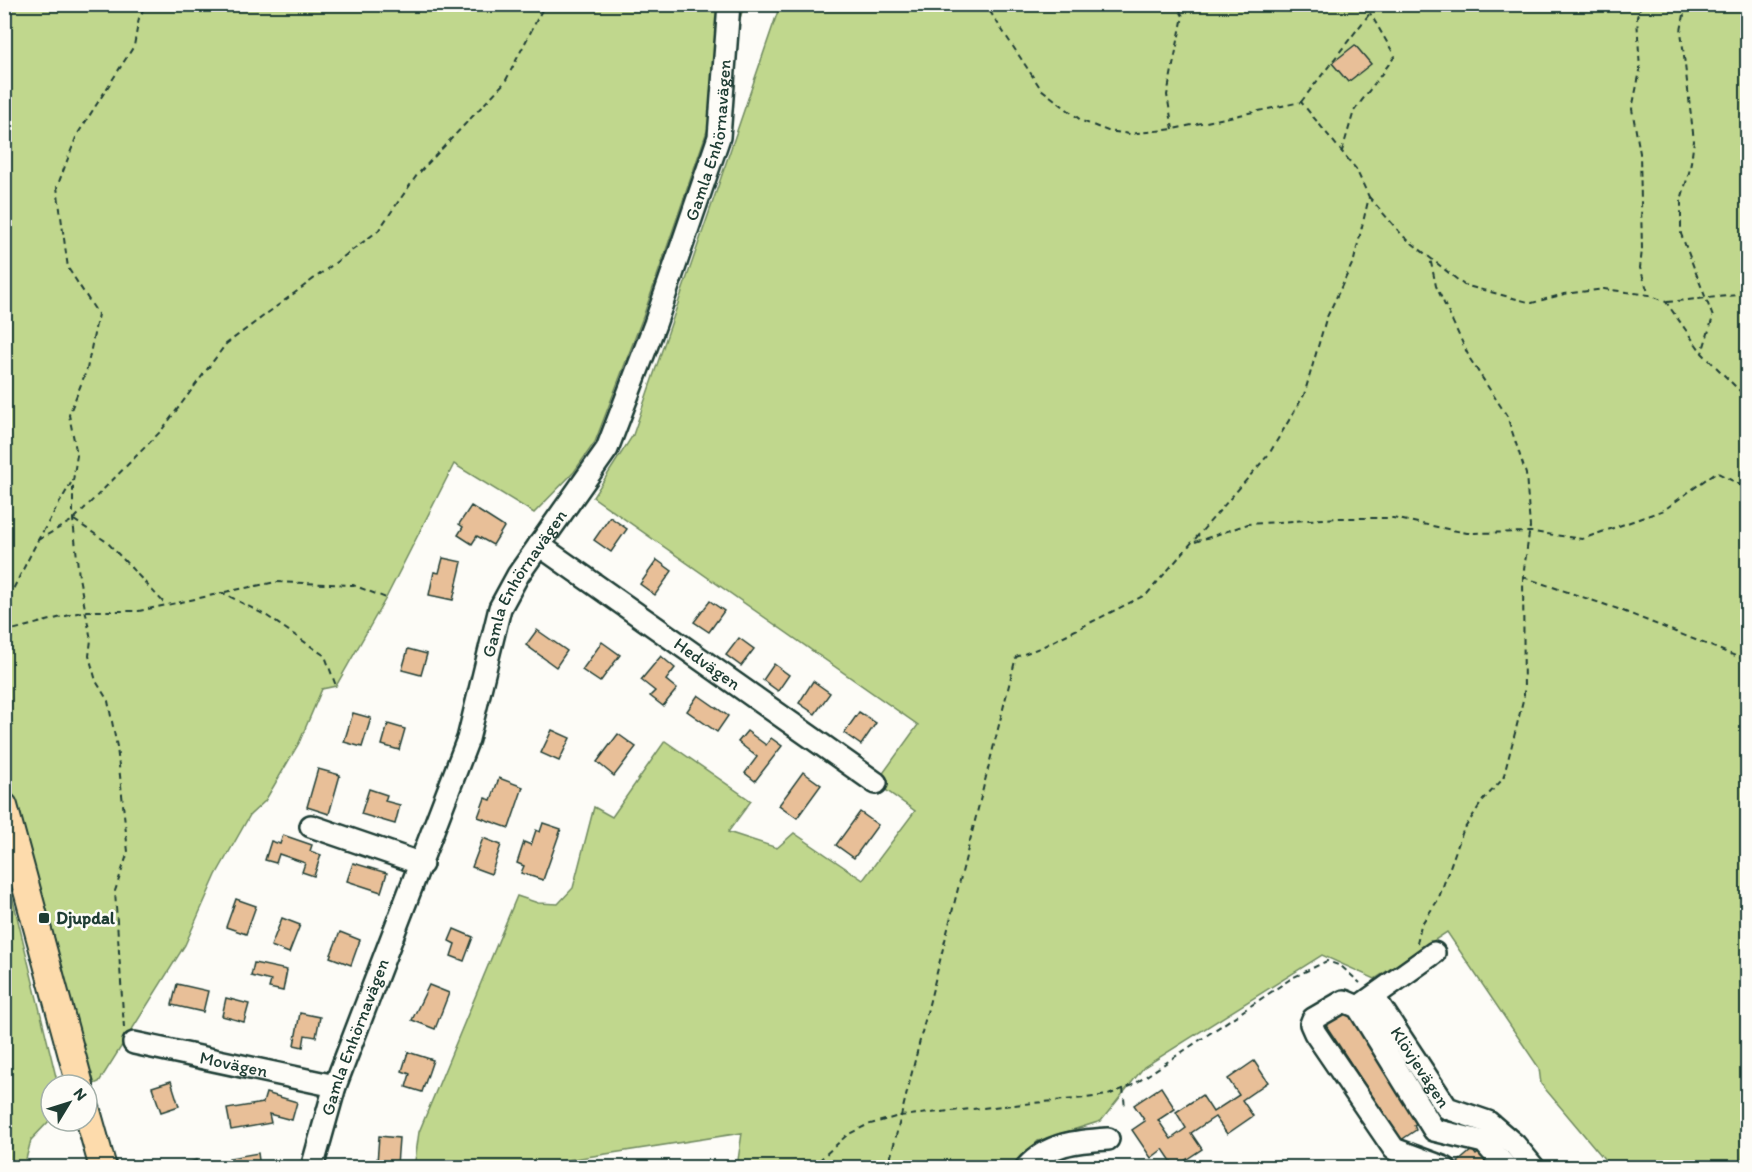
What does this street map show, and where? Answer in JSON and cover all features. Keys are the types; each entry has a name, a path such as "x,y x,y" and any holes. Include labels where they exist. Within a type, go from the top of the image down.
{"main road":[{"path":"4,806 77,1073"},
{"path":"93,1133 102,1167"}],"street":[{"name":"Gamla Enhörnavägen","path":"312,1167 335,1086 468,739 500,608 518,575 607,448 655,324 719,137 729,4"},
{"name":"Hedvägen","path":"540,545 876,783"},
{"path":"311,826 422,864"},
{"path":"1426,958 1365,996 1344,1001 1313,1019 1311,1024 1394,1149 1445,1167"},
{"path":"1365,996 1434,1130 1484,1142 1507,1167"},
{"name":"Klövjevägen","path":"1365,996 1447,1108 1488,1122 1534,1167"},
{"name":"Movägen","path":"134,1042 335,1086"},
{"path":"1403,1152 1460,1112"},
{"path":"1026,1167 1034,1159 1071,1141 1108,1139"}],"path":[{"path":"134,1042 124,1029 117,932 115,891 128,852 117,747 108,701 96,681 89,656 92,640 79,577 73,520 73,481 77,454 69,415 87,369 98,314 68,268 57,187 77,135 134,46 139,18 146,4"},
{"path":"38,540 73,520 161,431 226,344 378,231 417,175 505,82 545,4"},
{"path":"985,4 1041,89 1082,121 1108,131 1130,134 1173,129 1301,102 1370,14 1374,4"},
{"path":"1173,129 1167,95 1183,16 1176,4"},
{"path":"1641,4 1637,17 1640,71 1632,109 1640,153 1642,250 1640,268 1649,295"},
{"path":"1686,4 1681,31 1694,141 1690,169 1681,200 1681,234 1713,316 1702,353"},
{"path":"1342,152 1354,111 1395,56 1370,14"},
{"path":"1301,102 1356,169 1369,197 1403,236 1464,285 1532,303 1564,294 1604,289 1649,295 1666,302 1748,294"},
{"path":"888,1167 1016,657 1042,647 1146,594 1269,454 1304,395 1326,319 1354,260 1369,197"},
{"path":"1426,958 1417,938 1421,925 1438,900 1463,831 1483,800 1503,780 1524,696 1523,577 1529,532 1526,474 1507,416 1470,359 1436,286 1430,258"},
{"path":"1666,302 1702,353 1748,399"},
{"path":"1193,542 1248,524 1338,518 1393,518 1467,533 1529,532 1582,539 1664,510 1716,472 1748,489"},
{"path":"4,607 38,540 73,481"},
{"path":"73,520 107,542 166,605"},
{"path":"1523,577 1618,609 1748,661"},
{"path":"4,632 86,611 139,611 276,582 353,585 386,598"},
{"path":"223,593 267,616 325,656 336,686"},
{"path":"811,1167 847,1135 867,1125 899,1116 1108,1095 1133,1085 1168,1065 1310,968 1327,961 1341,966 1365,996"},
{"path":"1124,1088 1125,1108"}],"green space":[{"path":"4,5 744,5 707,131 643,317 595,442 574,472 534,513 454,464 386,598 336,686 322,689 299,743 265,801 250,815 216,875 185,945 99,1082 99,1073 83,1073 5,780"},
{"path":"780,5 1747,5 1747,1167 1611,1167 1541,1084 1539,1068 1447,932 1375,979 1322,955 1144,1067 1101,1121 1038,1141 1014,1167 737,1167 742,1133 522,1167 414,1168 419,1132 517,896 538,903 558,904 573,888 594,807 612,817 665,741 751,801 728,832 777,848 794,833 863,880 915,811 876,783 918,725 593,497 633,435"},
{"path":"4,863 55,1073 39,1073 39,1132 31,1140 24,1167 5,1167"}],"building":[{"path":"1355,45 1371,64 1348,82 1332,63"},
{"path":"471,506 504,527 493,545 477,536 472,544 458,535 463,527 459,524"},
{"path":"610,517 627,529 611,552 594,540"},
{"path":"443,558 462,562 453,600 429,595 434,572 439,573"},
{"path":"657,560 672,571 655,595 640,584"},
{"path":"710,601 724,611 709,632 694,622"},
{"path":"537,630 567,651 556,667 526,645"},
{"path":"739,638 754,649 741,666 726,655"},
{"path":"602,642 620,655 600,682 582,670"},
{"path":"408,649 427,654 421,675 402,670"},
{"path":"661,656 675,668 666,680 677,689 663,706 650,696 655,691 641,680"},
{"path":"774,664 789,675 778,691 763,680"},
{"path":"813,681 830,693 815,714 799,703"},
{"path":"698,695 728,716 717,732 687,711"},
{"path":"859,712 876,723 861,745 844,733"},
{"path":"353,713 371,718 362,747 344,742"},
{"path":"388,724 405,729 399,750 382,745"},
{"path":"552,730 570,738 559,761 541,753"},
{"path":"747,731 766,745 771,738 782,746 755,781 745,773 757,757 738,742"},
{"path":"618,734 636,747 614,776 597,762"},
{"path":"318,769 340,775 329,814 307,807"},
{"path":"803,772 821,785 797,818 779,805"},
{"path":"499,778 523,787 509,828 478,817 485,798 491,800"},
{"path":"369,789 387,795 385,801 400,805 395,824 361,814"},
{"path":"860,812 878,825 854,858 836,845"},
{"path":"543,823 561,829 543,880 521,873 524,866 517,863 524,842 531,845 536,830 540,832"},
{"path":"283,835 312,845 310,851 321,855 314,876 302,872 305,863 279,854 276,863 265,860 271,841 280,844"},
{"path":"483,838 501,845 491,874 472,867"},
{"path":"353,863 387,873 381,892 347,881"},
{"path":"236,899 256,906 246,934 226,927"},
{"path":"282,918 300,925 289,953 271,946"},
{"path":"454,929 473,937 464,961 451,956 455,944 449,941"},
{"path":"340,932 360,940 351,965 330,957"},
{"path":"254,963 287,970 283,991 269,988 271,981 251,976"},
{"path":"177,984 208,991 203,1012 172,1005"},
{"path":"429,985 449,993 435,1029 412,1020"},
{"path":"226,998 249,1004 244,1022 222,1016"},
{"path":"1338,1011 1342,1016 1349,1011 1421,1120 1414,1125 1416,1130 1401,1140 1323,1021"},
{"path":"300,1013 320,1017 316,1037 305,1035 303,1047 294,1045"},
{"path":"408,1052 433,1060 422,1092 406,1087 410,1074 402,1071"},
{"path":"1254,1061 1268,1082 1242,1100 1253,1116 1227,1134 1215,1117 1191,1133 1202,1149 1175,1167 1163,1149 1151,1158 1132,1130 1145,1121 1134,1105 1161,1087 1175,1109 1158,1120 1171,1139 1186,1128 1176,1112 1202,1095 1213,1112 1239,1095 1228,1079"},
{"path":"171,1081 179,1106 161,1112 152,1087"},
{"path":"266,1093 297,1102 292,1120 269,1114 271,1123 231,1130 227,1109 263,1103"},
{"path":"379,1136 399,1138 397,1165 377,1163"},
{"path":"1483,1149 1499,1168 1463,1168 1458,1162 1472,1150 1476,1155"},
{"path":"258,1153 260,1168 230,1168 229,1158"},
{"path":"196,1160 198,1168 180,1168 179,1166"}],"place":[{"name":"Djupdal","path":"44,918"}]}
